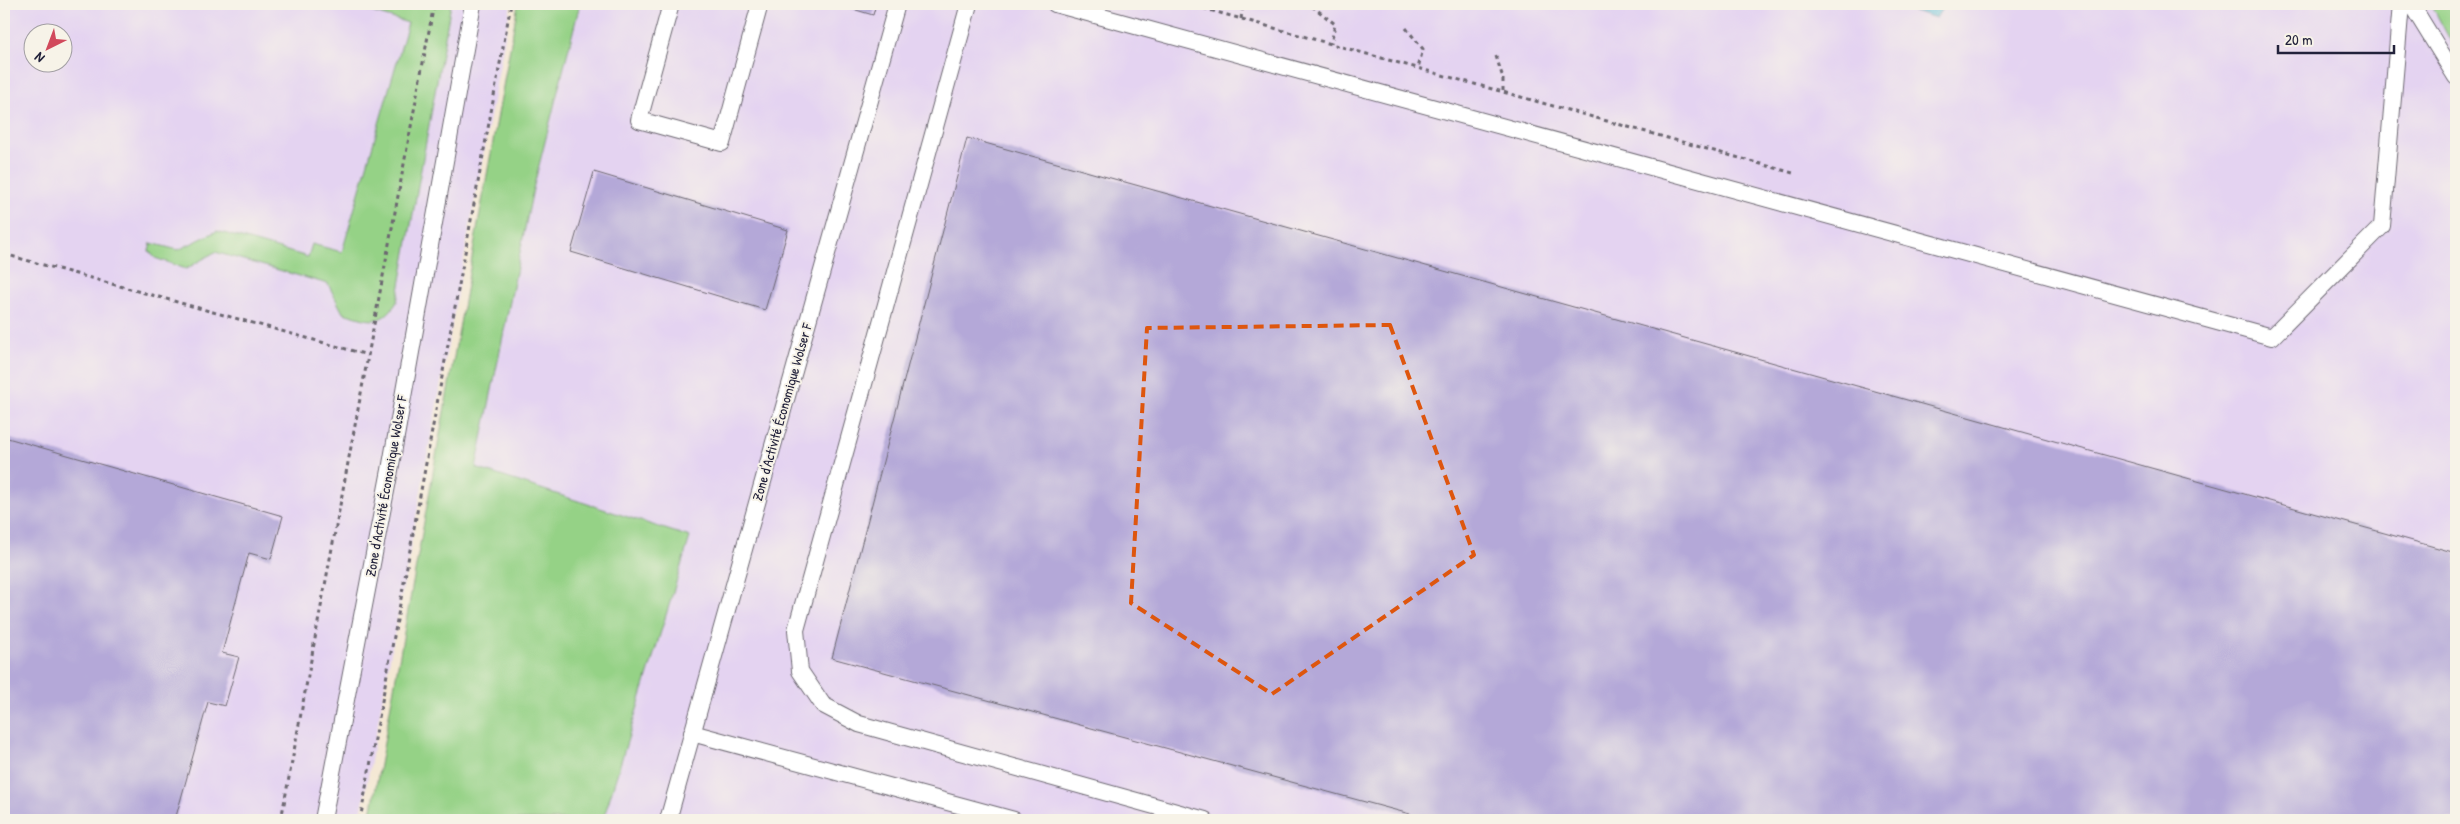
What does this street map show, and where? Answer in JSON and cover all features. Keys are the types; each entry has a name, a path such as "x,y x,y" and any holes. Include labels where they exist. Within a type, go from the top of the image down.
{"lane":[{"name":"Zone d'Activité Économique Wolser F","path":"323,820 390,470 473,4"},
{"path":"671,4 639,120 722,143 760,4"},
{"name":"Zone d'Activité Économique Wolser F","path":"668,820 897,4"},
{"path":"969,4 796,630 800,671 822,705 859,724 1205,820"},
{"path":"1054,4 2272,337 2382,226 2400,4"},
{"path":"2411,4 2456,77"},
{"path":"692,733 1014,820"}],"path":[{"path":"281,820 434,4"},
{"path":"360,820 511,4"},
{"path":"1188,4 1800,176"},
{"path":"1241,19 1244,4"},
{"path":"1312,6 1335,24 1330,44"},
{"path":"1406,28 1423,48 1418,68"},
{"path":"1496,56 1503,78 1503,92"},
{"path":"4,254 368,355"}],"highlighted area":[{"path":"1390,325 1474,555 1272,694 1131,603 1147,328"}],"shaded area":[{"path":"4,4 511,4 360,820 4,820"},
{"path":"580,4 2431,4 2456,51 2456,820 600,820 476,468 533,189"}],"green space":[{"path":"354,4 451,4 397,302 391,310 385,316 373,320 343,313 328,284 215,252 186,269 155,258 149,251 151,243 178,250 217,231 308,257 312,244 342,252 408,23 353,6"},
{"path":"518,4 580,4 533,189 476,468 690,537 603,820 370,820"},
{"path":"2431,4 2456,4 2456,51"}],"water":[{"path":"1891,4 1945,4 1936,18"}],"building":[{"path":"836,4 876,4 873,15"},
{"path":"967,138 2456,553 2456,820 1432,820 832,658"},
{"path":"594,172 788,230 765,310 571,252"},
{"path":"4,437 283,516 271,559 249,553 222,653 239,657 225,706 208,702 175,820 4,820"}]}
